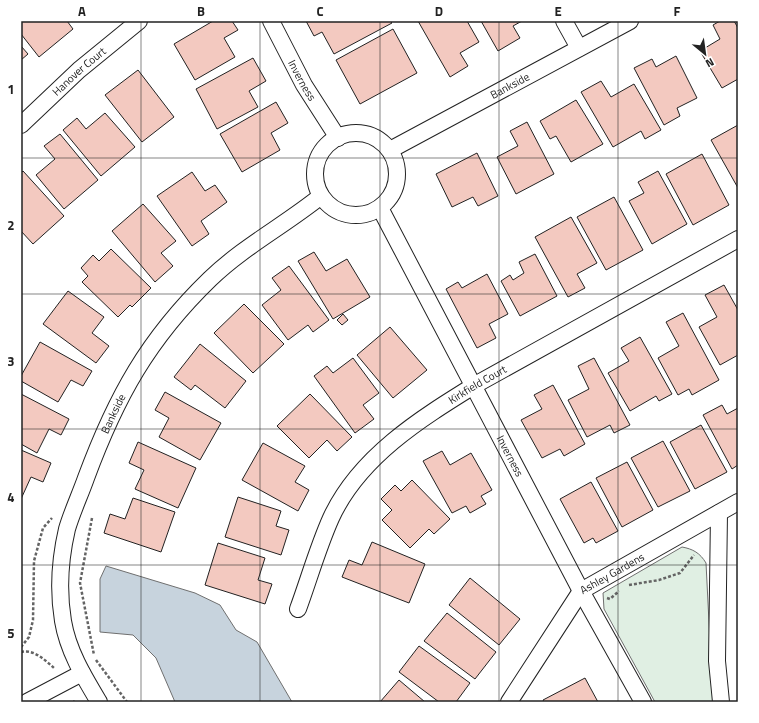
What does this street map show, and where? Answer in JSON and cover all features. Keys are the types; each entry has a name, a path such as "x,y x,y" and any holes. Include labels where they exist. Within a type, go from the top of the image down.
{"street":[{"name":"Hanover Court","path":"21,125 80,70 139,21"},
{"name":"Inverness","path":"270,21 304,85 338,138"},
{"path":"564,21 579,48"},
{"name":"Bankside","path":"390,150 630,21"},
{"path":"352,134 366,134 379,140 390,150 396,165 397,181 391,196 380,208 365,214 348,215 333,208 321,196 316,180 316,163 324,148 338,138 352,134"},
{"name":"Bankside","path":"99,702 82,673 70,646 63,621 60,567 67,529 104,430 120,396 152,345 190,298 235,258 321,196"},
{"name":"Inverness","path":"380,208 457,356 475,385 581,592 642,702"},
{"name":"Kirkfield Court","path":"298,609 332,516 349,487 372,460 403,433 434,410 475,385 738,239"},
{"name":"Ashley Gardens","path":"509,702 581,592 738,502"},
{"path":"719,513 717,661 721,702"},
{"path":"27,702 82,673"}],"path":[{"path":"21,647 29,637 33,620 34,561 42,528 55,515"},
{"path":"92,518 80,583 88,629 96,660 127,702"},
{"path":"607,598 610,599 617,592 630,585 659,580 680,573 694,555"},
{"path":"21,652 27,651 40,656 54,668"}],"green space":[{"path":"682,547 696,552 706,563 713,702 655,702 604,609 603,593"}],"shaded area":[{"path":"106,566 195,593 220,605 236,630 257,642 292,702 175,702 156,658 133,635 100,632 100,579"}],"building":[{"path":"21,21 67,21 73,29 39,57 21,34"},
{"path":"213,21 232,21 238,30 224,38 235,57 195,80 174,44"},
{"path":"306,21 390,21 392,23 334,54 322,32 314,36"},
{"path":"418,21 467,21 479,42 460,53 468,66 450,77"},
{"path":"481,21 522,21 513,26 520,38 498,51"},
{"path":"720,21 734,21 738,28 738,79 722,88 700,51 720,39 713,25"},
{"path":"393,29 417,73 360,104 336,60"},
{"path":"21,46 28,54 21,60"},
{"path":"676,56 697,98 677,108 680,116 664,125 634,68 652,59 656,67"},
{"path":"253,58 266,81 249,91 258,107 217,129 196,89"},
{"path":"138,70 174,117 142,142 105,95"},
{"path":"601,81 611,97 634,84 661,130 645,139 641,131 613,147 581,92"},
{"path":"576,100 603,144 571,162 556,136 550,139 540,121"},
{"path":"276,102 288,123 271,133 280,150 242,172 220,134"},
{"path":"105,113 135,147 101,176 63,130 77,118 86,129"},
{"path":"527,122 554,174 516,194 497,157 518,146 510,131"},
{"path":"738,125 738,188 711,140"},
{"path":"60,134 98,180 64,209 36,175 55,159 44,146"},
{"path":"477,153 498,196 478,206 473,197 452,207 436,174"},
{"path":"702,154 729,205 693,225 666,174"},
{"path":"23,171 64,216 33,244 21,231 21,173"},
{"path":"658,171 687,224 652,244 629,201 644,193 638,182"},
{"path":"192,172 205,191 215,185 227,202 201,221 209,234 192,246 157,196"},
{"path":"614,197 643,250 606,270 577,217"},
{"path":"143,204 176,241 161,253 173,266 155,282 112,231"},
{"path":"571,217 597,263 577,274 585,288 568,297 535,237"},
{"path":"111,249 151,288 132,307 130,305 118,317 82,282 88,276 81,268 93,255 99,261"},
{"path":"314,252 326,271 347,259 370,297 333,319 298,261"},
{"path":"535,254 557,296 520,316 501,281 510,275 513,280 524,273 519,262"},
{"path":"289,266 329,320 313,332 308,325 288,340 262,305 281,290 272,278"},
{"path":"487,274 508,314 489,324 496,338 477,348 446,289 458,282 462,288"},
{"path":"724,285 738,310 738,355 720,365 699,327 717,317 705,295"},
{"path":"68,291 104,317 92,333 109,346 96,363 43,324"},
{"path":"244,304 284,344 253,373 214,333"},
{"path":"683,313 719,380 692,395 689,389 678,395 658,358 679,346 666,322"},
{"path":"343,314 348,320 342,325 337,320"},
{"path":"390,327 427,370 393,398 357,355"},
{"path":"640,337 672,394 659,401 656,396 630,411 608,373 629,361 621,348"},
{"path":"40,342 92,371 83,386 71,380 58,402 21,381 21,376"},
{"path":"200,344 246,381 225,408 195,385 191,390 174,377"},
{"path":"353,358 379,393 363,405 374,419 355,433 314,376 327,366 333,373"},
{"path":"594,358 630,425 614,433 610,425 587,437 568,400 589,389 578,366"},
{"path":"553,385 585,444 564,456 560,449 542,458 521,420 542,409 534,395"},
{"path":"165,392 221,423 200,460 159,437 169,418 155,410"},
{"path":"21,394 69,419 61,435 49,429 37,453 21,444"},
{"path":"310,394 352,437 337,451 327,440 309,458 277,426"},
{"path":"722,405 727,414 738,408 738,465 732,469 703,415"},
{"path":"701,425 727,472 695,489 670,442"},
{"path":"663,441 690,491 658,507 631,458"},
{"path":"138,442 196,468 178,508 135,489 144,470 129,463"},
{"path":"263,443 305,466 295,482 309,490 298,511 242,480"},
{"path":"21,450 51,463 43,482 31,477 21,499"},
{"path":"442,451 450,465 471,453 492,490 481,496 486,504 470,513 466,506 452,513 423,461"},
{"path":"627,462 653,510 622,527 596,478"},
{"path":"412,480 450,519 434,534 429,529 410,548 382,520 392,510 381,499 395,485 401,491"},
{"path":"591,482 618,531 596,543 593,538 584,543 560,499"},
{"path":"238,497 281,511 276,526 289,530 281,555 225,537"},
{"path":"133,498 175,512 161,552 104,533 110,514 125,519"},
{"path":"372,542 425,564 409,603 342,577 349,560 362,565"},
{"path":"218,543 265,558 258,580 272,584 265,604 205,585"},
{"path":"470,578 520,619 499,645 449,605"},
{"path":"447,613 496,652 475,679 424,641"},
{"path":"419,646 470,683 456,702 439,702 399,672"},
{"path":"585,678 598,702 544,702 543,700"},
{"path":"399,680 425,702 380,702"}]}
